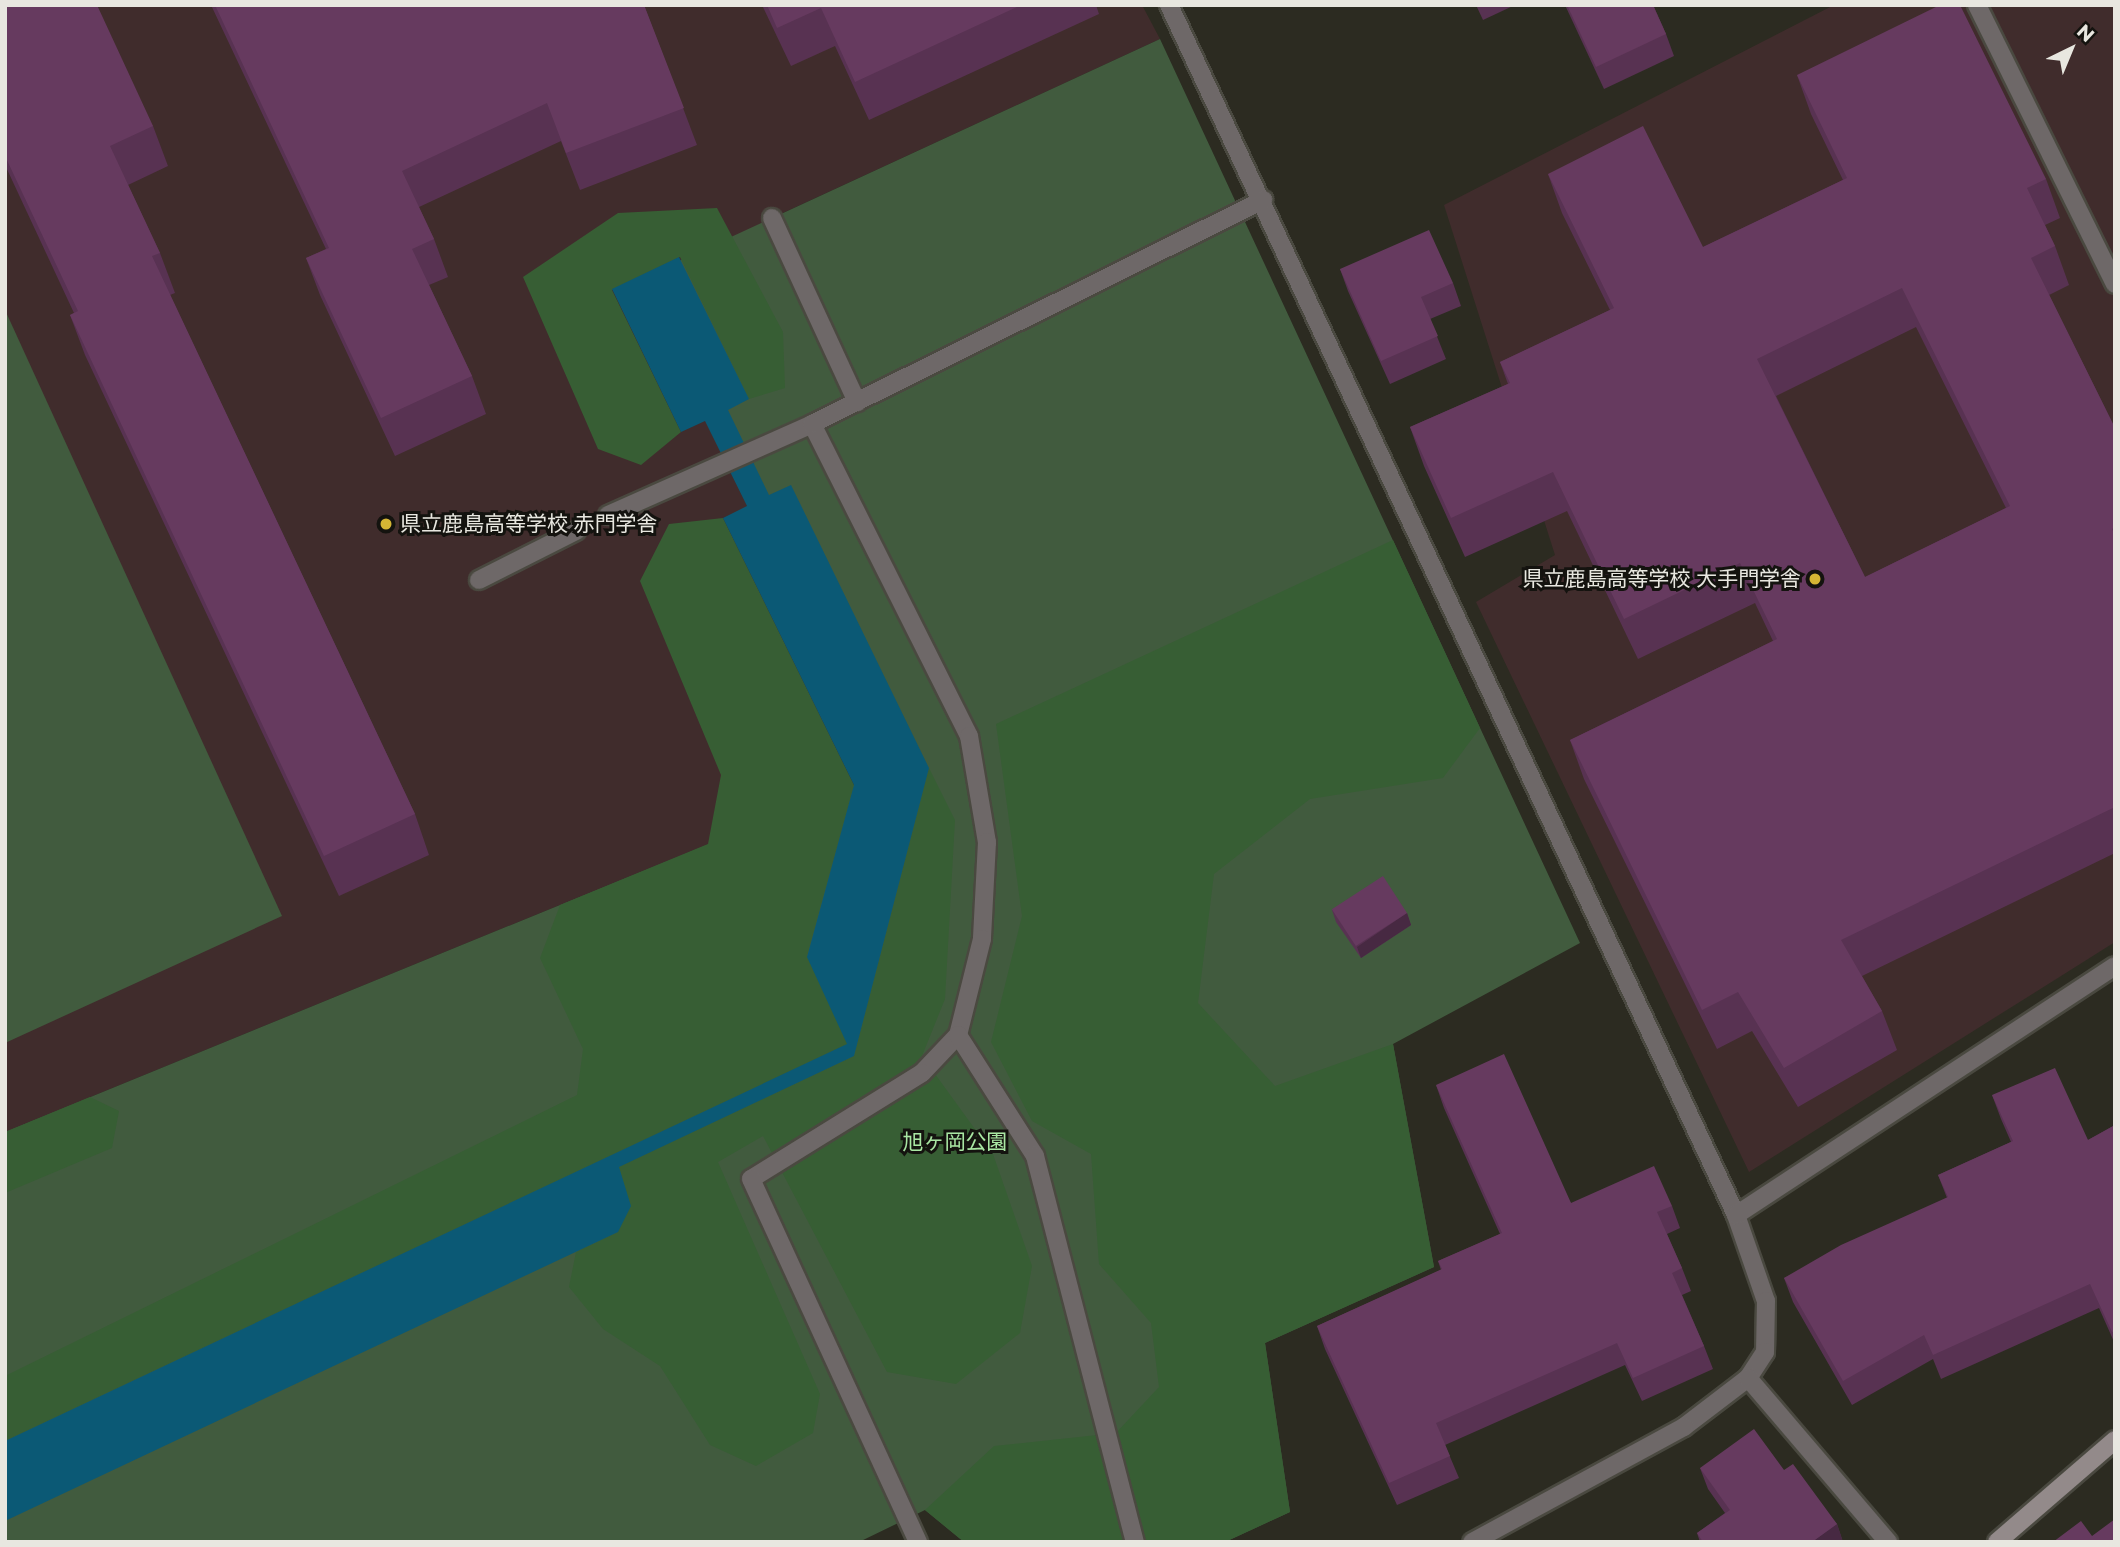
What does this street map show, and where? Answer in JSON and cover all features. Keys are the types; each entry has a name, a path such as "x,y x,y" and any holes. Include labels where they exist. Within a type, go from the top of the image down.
{"main road":[{"path":"1997,1542 2115,1440"}],"street":[{"path":"1169,5 1263,200 1736,1215 1766,1301 1765,1352 1748,1378 1684,1427 1472,1542"},
{"path":"1976,5 2115,284"},
{"path":"608,515 812,424 1263,200"},
{"path":"772,218 857,402"},
{"path":"812,424 969,736 986,855 982,939 958,1035 922,1073 751,1179 918,1542"},
{"path":"479,580 576,531"},
{"path":"1736,1215 2115,966"},
{"path":"958,1035 1035,1156 1135,1542"},
{"path":"1748,1378 1888,1542"}],"shaded area":[{"name":"県立鹿島高等学校 赤門学舎","path":"5,5 1142,5 1160,39 772,218 892,769 5,1132"},
{"name":"県立鹿島高等学校 大手門学舎","path":"1834,5 2115,5 2115,942 1749,1172 1476,602 1555,555 1444,205"}],"green space":[{"name":"旭ヶ岡公園","path":"1160,39 1580,943 1393,1044 1434,1267 1265,1343 1290,1512 1225,1542 964,1542 925,1510 859,1542 5,1542 5,1132 892,769 640,279"},
{"path":"717,208 783,332 785,388 749,399 680,257 612,290 681,432 641,465 598,449 523,277 618,213"},
{"path":"5,310 282,916 5,1043"},
{"path":"723,518 854,785 807,956 848,1044 5,1441 5,1376 577,1095 583,1049 540,958 560,905 708,844 721,775 640,581 669,524"},
{"path":"1393,540 1480,728 1443,778 1310,799 1214,874 1198,1003 1275,1086 1393,1044 1434,1267 1265,1343 1290,1512 1225,1542 964,1542 925,1510 994,1446 1116,1433 1159,1387 1151,1323 1099,1264 1091,1154 1032,1121 991,1042 1022,916 996,724"},
{"path":"929,768 955,820 945,999 922,1056 993,1154 1032,1266 1020,1333 956,1384 887,1372 763,1136 718,1162 820,1394 813,1433 756,1466 710,1445 660,1366 603,1329 569,1287 576,1252 618,1232 618,1167 854,1056"},
{"path":"90,1097 119,1111 112,1148 5,1193 5,1132"}],"water":[{"path":"679,257 749,399 728,410 769,495 791,485 929,768 854,1056 619,1167 631,1206 618,1232 5,1521 5,1441 847,1044 807,957 854,785 723,518 747,506 705,421 681,432 612,289"}],"building":[{"path":"5,5 97,5 153,126 110,146 160,253 152,256 415,814 324,856 70,315 78,311 5,156"},
{"path":"215,5 644,5 684,108 566,153 547,103 402,171 434,239 412,249 472,376 381,418 306,258 329,248"},
{"path":"767,5 1021,5 855,82 821,8 777,28"},
{"path":"1567,5 1653,5 1666,34 1596,67"},
{"name":"県立鹿島高等学校 大手門学舎","path":"1940,5 1960,5 2046,179 2027,188 2055,246 2031,258 2115,428 2115,527 2112,529 2115,535 2115,807 1841,940 1882,1011 1784,1068 1738,992 1702,1010 1570,740 1777,639 1740,563 1624,619 1553,472 1451,518 1410,427 1510,383 1500,362 1614,308 1548,174 1643,126 1703,247 1847,178 1797,75","holes":["1902,288 2010,506 1865,577 1757,359"]},
{"path":"1429,230 1453,283 1421,297 1438,336 1381,361 1340,269"},
{"path":"1383,876 1407,913 1356,946 1332,909"},
{"path":"1504,1054 1571,1203 1654,1166 1672,1206 1657,1212 1682,1268 1672,1273 1704,1346 1633,1378 1617,1343 1436,1423 1450,1456 1389,1483 1317,1326 1442,1269 1438,1261 1502,1233 1436,1085"},
{"path":"2055,1068 2088,1140 2115,1125 2115,1331 2112,1332 2090,1284 1933,1355 1924,1335 1843,1381 1784,1278 1841,1245 1948,1197 1938,1175 2013,1141 1992,1095"},
{"path":"1754,1429 1784,1470 1793,1464 1837,1524 1812,1542 1703,1542 1697,1533 1730,1510 1700,1468"},
{"path":"2115,1519 2115,1542 2053,1542 2081,1521 2092,1536"}],"place":[{"name":"県立鹿島高等学校 赤門学舎","path":"386,524"},
{"name":"県立鹿島高等学校 大手門学舎","path":"1815,579"}]}
